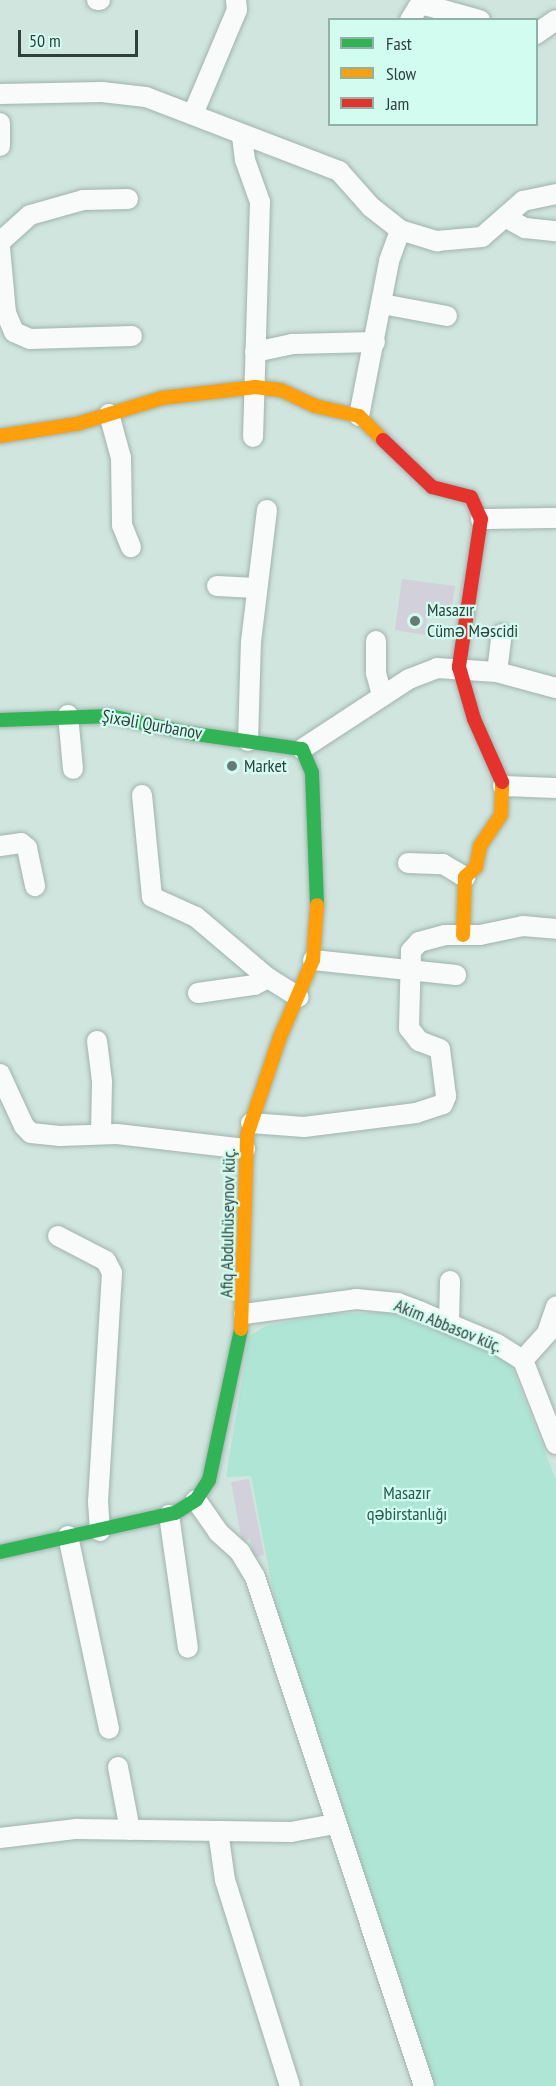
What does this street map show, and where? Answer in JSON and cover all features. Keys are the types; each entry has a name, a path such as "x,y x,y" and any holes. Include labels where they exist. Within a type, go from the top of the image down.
{"street":[{"path":"193,114 237,10 236,0"},
{"path":"411,18 418,7 425,5 473,18"},
{"path":"538,33 556,20"},
{"path":"0,94 124,94 146,97 193,114 242,136 339,171 371,207 400,230 438,240 465,240 482,237 523,201 556,194"},
{"path":"0,123 0,146"},
{"path":"242,136 245,160 260,202 253,437"},
{"path":"0,242 30,215 41,211 83,200 128,199"},
{"path":"505,217 525,228 556,231"},
{"path":"359,416 389,261 400,230"},
{"path":"0,248 6,313 14,332 22,337 132,336"},
{"path":"382,304 447,316"},
{"path":"255,352 293,344 375,342"},
{"path":"0,436 77,424 162,398 255,387 281,390 315,406 359,416 432,487 471,497 481,519 459,667 474,719 497,762 503,786 501,815 480,846 476,867 465,877 464,935"},
{"path":"109,414 121,458 122,525 131,547"},
{"path":"248,741 256,588 267,510"},
{"path":"481,519 556,518"},
{"path":"217,586 256,588"},
{"path":"497,672 502,634"},
{"path":"376,641 376,673 382,696"},
{"path":"302,749 422,672 459,667 497,672 556,688"},
{"path":"68,715 73,769"},
{"name":"Şixəli Qurbanov","path":"0,720 68,715 111,716 189,733 302,749"},
{"name":"Afiq Abdulhüseynov küç.","path":"196,1500 214,1467 244,1314 245,1149 251,1124 313,960 317,918 312,773 302,749"},
{"path":"503,786 556,788"},
{"path":"142,795 152,897 196,917 268,978 298,997"},
{"path":"0,846 21,843 27,848 35,886"},
{"path":"408,863 443,864 465,877"},
{"path":"251,1124 304,1127 416,1113 443,1104 446,1096 440,1048 419,1041 409,1028 407,971 411,951 419,942 523,926 556,929"},
{"path":"313,960 456,975"},
{"path":"198,993 254,985 268,978"},
{"path":"97,1041 102,1081 101,1133"},
{"path":"0,1074 24,1126"},
{"path":"0,1114 44,1136 101,1133 245,1149"},
{"path":"58,1236 106,1261 112,1273 98,1503 100,1531"},
{"path":"449,1323 450,1281"},
{"name":"Akim Abbasov küç.","path":"244,1314 317,1302 377,1300 398,1303 497,1344 523,1360 554,1435"},
{"path":"523,1360 548,1333 556,1307"},
{"path":"0,1552 169,1515 196,1500 218,1532 240,1552 255,1577 335,1824 366,1907 423,2086"},
{"path":"169,1515 188,1648"},
{"path":"68,1536 110,1729"},
{"path":"118,1767 130,1830"},
{"path":"0,1838 76,1829 291,1832 335,1824"},
{"path":"218,1831 225,1880 290,2086"}],"green space":[{"name":"Masazır qəbirstanlığı","path":"390,1312 509,1360 556,1480 556,2086 435,2086 282,1639 251,1476 226,1477 249,1336 266,1326 326,1314"}],"building":[{"path":"402,579 455,586 451,613 428,610 425,635 395,630"},
{"path":"249,1479 264,1555 254,1557 250,1539 242,1541 231,1482"}],"traffic: fast":[{"path":"0,720 110,716 189,733 302,749 312,773 317,905"},
{"path":"0,1552 175,1513 196,1500 209,1480 241,1329"}],"traffic: slow":[{"path":"0,436 77,424 162,398 255,387 281,390 315,406 359,416 383,440"},
{"path":"463,935 465,877 476,867 480,846 501,815 502,782"},
{"path":"241,1329 247,1135 280,1037 313,960 317,905"}],"traffic: jam":[{"path":"383,440 432,487 471,497 481,519 459,667 474,719 502,782"}],"place":[{"name":"Masazır Cümə Məscidi","path":"415,621"},
{"name":"Market","path":"232,766"}]}
